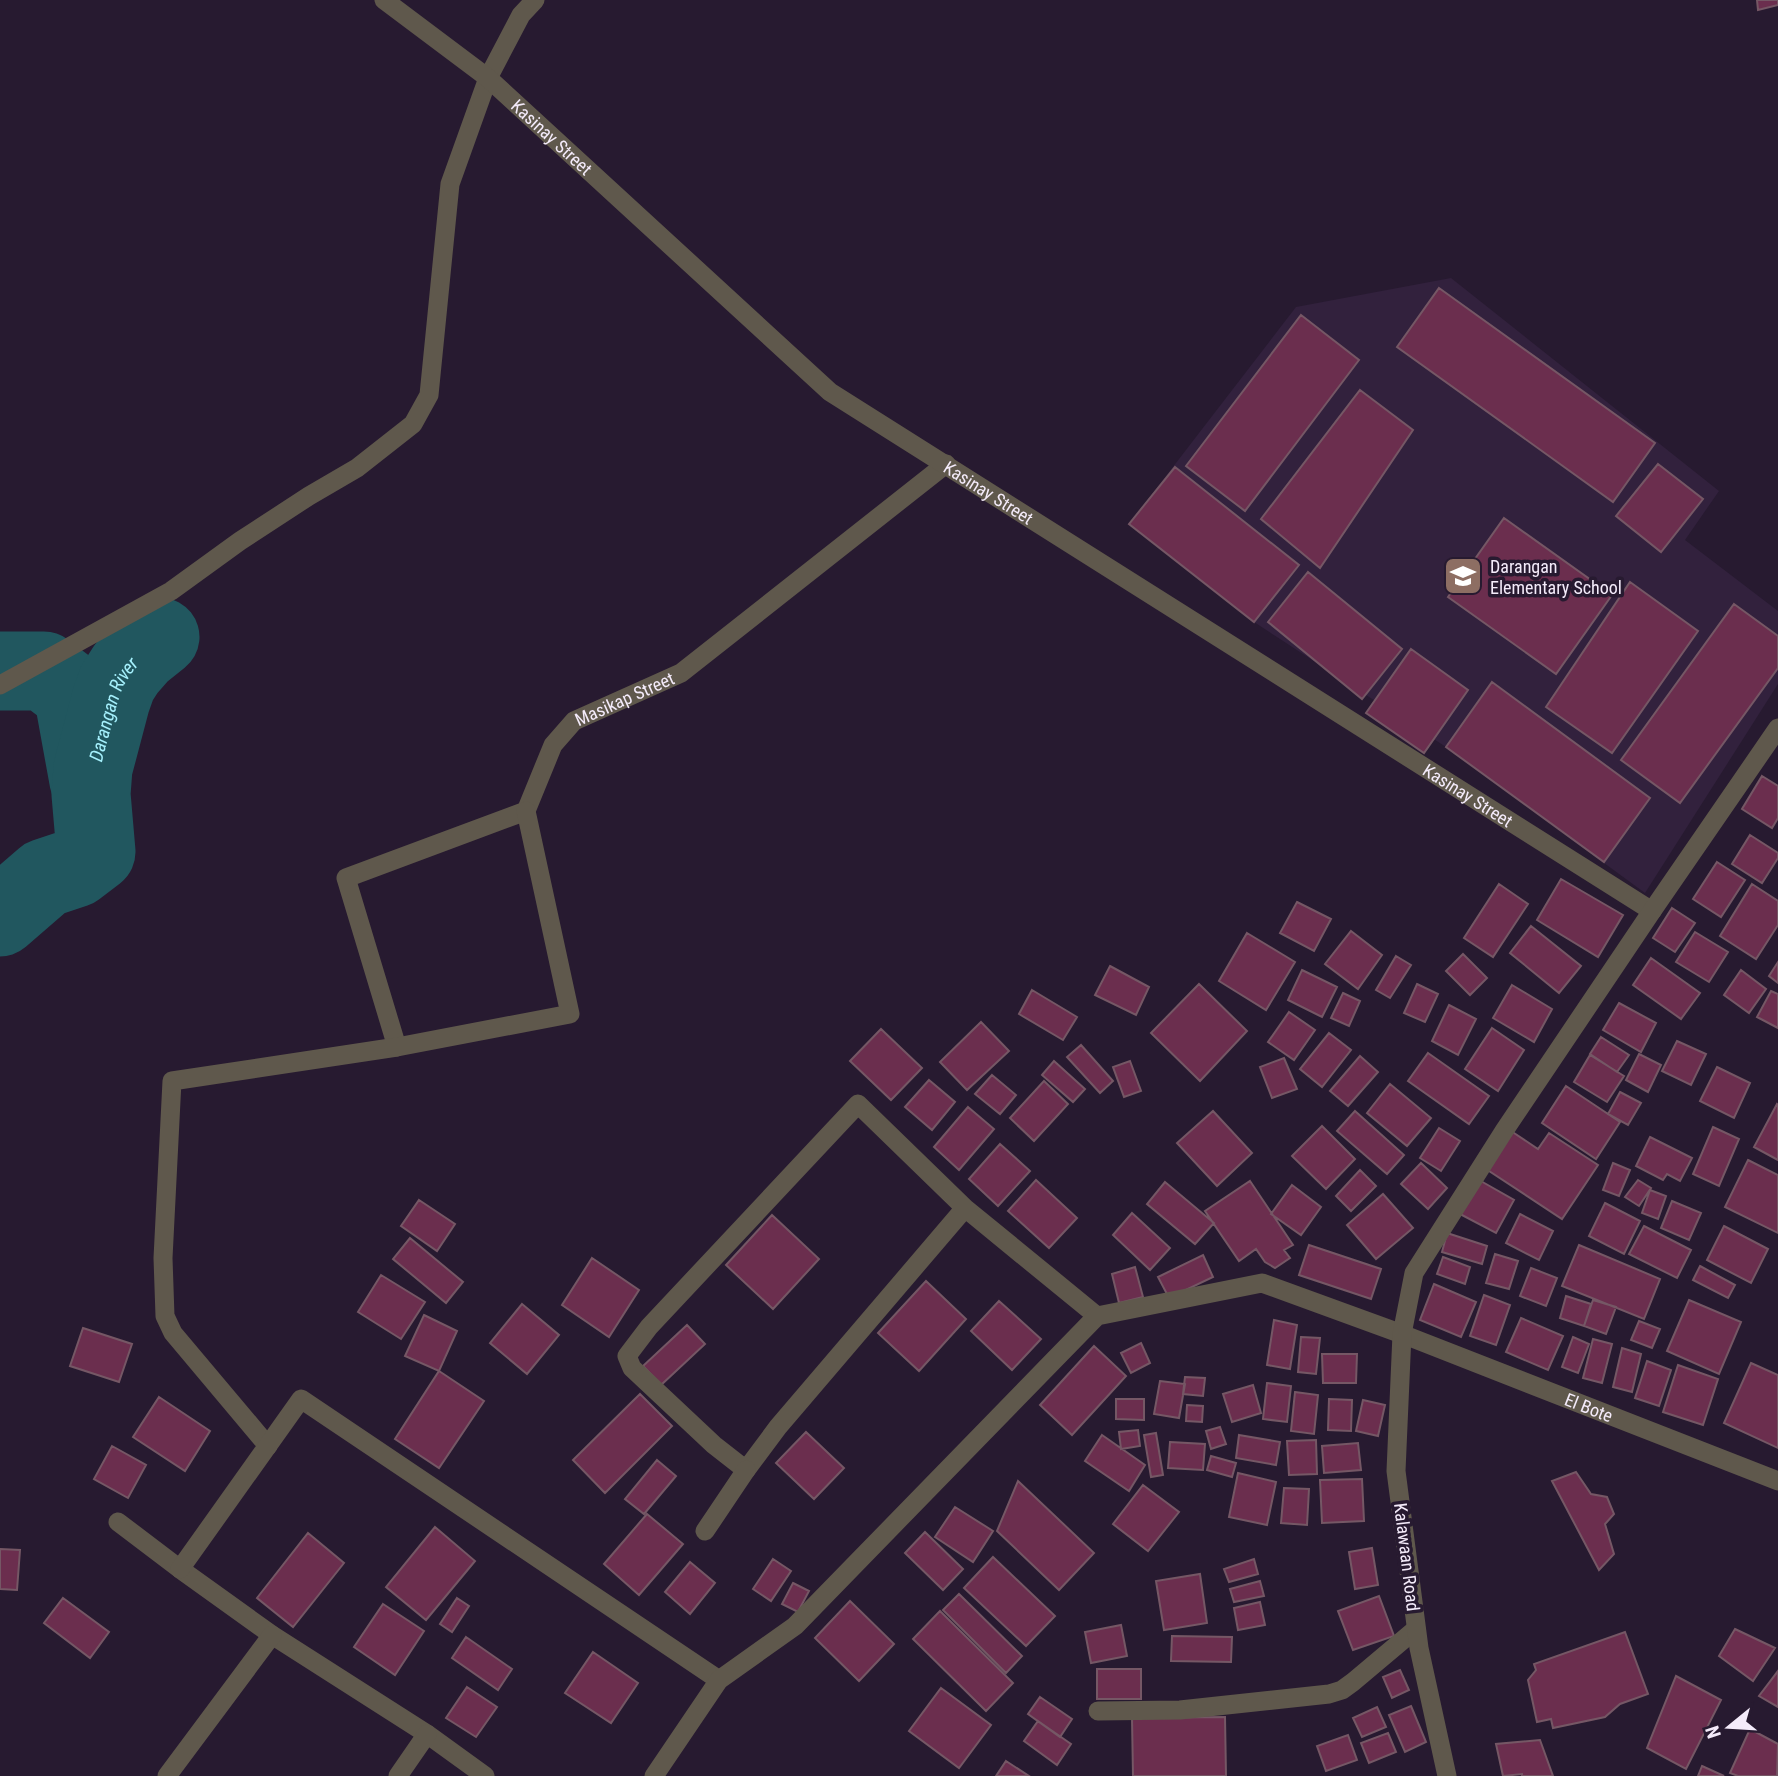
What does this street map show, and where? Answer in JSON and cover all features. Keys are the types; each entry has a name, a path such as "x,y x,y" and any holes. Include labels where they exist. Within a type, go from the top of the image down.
{"street":[{"name":"Kasinay Street","path":"384,0 488,78 830,392 1652,911"},
{"path":"0,685 171,591 240,541 357,468 413,424 429,395 450,184 488,78 522,15 535,0"},
{"name":"Masikap Street","path":"526,811 553,745 574,721 681,673 946,464"},
{"name":"Kalawaan Road","path":"1447,1776 1419,1648 1396,1471 1402,1334 1413,1273 1504,1131 1778,729"},
{"path":"268,1446 173,1333 165,1316 163,1258 172,1081 397,1047 570,1014 526,811 346,878 397,1047"},
{"path":"654,1776 719,1680 794,1626 1097,1316 965,1208 858,1104 649,1327 626,1356 632,1368 714,1446 746,1470"},
{"path":"705,1531 778,1427 965,1208"},
{"name":"El Bote","path":"1097,1316 1262,1283 1402,1334 1778,1481"},
{"path":"180,1569 301,1399 719,1680"},
{"path":"118,1522 272,1635 427,1734 485,1776"},
{"path":"1098,1711 1180,1710 1329,1694 1342,1690 1353,1682 1416,1629"},
{"path":"167,1776 272,1635"},
{"path":"398,1776 427,1734"}],"shaded area":[{"name":"Darangan Elementary School","path":"1451,278 1719,491 1685,540 1778,611 1778,684 1645,893 1446,747 1254,622 1129,524 1296,307"}],"building":[{"path":"1757,0 1778,0 1778,5 1758,10"},
{"path":"1439,288 1655,443 1613,502 1397,347"},
{"path":"1301,315 1359,360 1245,511 1186,466"},
{"path":"1360,390 1413,430 1320,568 1261,519"},
{"path":"1658,464 1703,499 1661,552 1616,516"},
{"path":"1175,467 1299,565 1254,622 1129,524"},
{"path":"1504,518 1612,595 1556,674 1448,597"},
{"path":"1308,572 1402,649 1362,699 1268,622"},
{"path":"1630,582 1698,631 1612,753 1546,707"},
{"path":"1734,604 1778,636 1778,668 1680,803 1621,760"},
{"path":"1411,649 1468,690 1424,753 1366,713"},
{"path":"1492,682 1650,798 1604,862 1446,747"},
{"path":"1762,776 1778,786 1778,818 1772,828 1742,809"},
{"path":"1750,835 1778,853 1778,858 1762,883 1732,864"},
{"path":"1717,862 1745,880 1721,917 1693,899"},
{"path":"1561,879 1623,915 1598,957 1537,920"},
{"path":"1499,884 1528,904 1493,957 1464,938"},
{"path":"1752,884 1778,901 1778,925 1756,959 1720,936"},
{"path":"1297,902 1331,919 1314,951 1280,933"},
{"path":"1672,908 1695,923 1675,952 1653,938"},
{"path":"1531,926 1581,966 1559,993 1510,953"},
{"path":"1351,931 1382,955 1358,989 1325,964"},
{"path":"1695,932 1728,952 1709,982 1676,962"},
{"path":"1247,933 1295,962 1266,1010 1219,981"},
{"path":"1463,954 1487,978 1470,995 1446,971"},
{"path":"1396,956 1411,965 1390,998 1376,990"},
{"path":"1651,958 1700,993 1681,1019 1633,985"},
{"path":"1778,962 1778,983 1769,976"},
{"path":"1110,966 1149,987 1136,1015 1095,995"},
{"path":"1302,970 1337,987 1322,1017 1288,1000"},
{"path":"1741,970 1766,989 1749,1013 1724,995"},
{"path":"1199,984 1247,1031 1200,1081 1151,1033"},
{"path":"1417,984 1438,994 1425,1022 1404,1013"},
{"path":"1512,985 1552,1009 1534,1042 1493,1018"},
{"path":"1032,990 1077,1017 1063,1040 1019,1014"},
{"path":"1771,991 1778,994 1778,1028 1757,1017"},
{"path":"1343,993 1360,1001 1349,1026 1331,1018"},
{"path":"1619,1003 1656,1023 1641,1052 1603,1030"},
{"path":"1449,1005 1476,1019 1458,1055 1432,1041"},
{"path":"1289,1012 1315,1030 1294,1060 1268,1042"},
{"path":"981,1022 1009,1051 967,1090 940,1062"},
{"path":"1492,1028 1524,1050 1498,1091 1465,1069"},
{"path":"881,1029 922,1068 891,1100 850,1061"},
{"path":"1329,1033 1351,1050 1322,1087 1300,1069"},
{"path":"1601,1037 1629,1055 1617,1072 1590,1054"},
{"path":"1677,1041 1706,1054 1691,1085 1662,1071"},
{"path":"1081,1045 1113,1081 1100,1093 1067,1057"},
{"path":"1428,1053 1489,1096 1469,1124 1408,1081"},
{"path":"1639,1054 1661,1065 1648,1092 1626,1080"},
{"path":"1590,1055 1624,1076 1607,1102 1574,1082"},
{"path":"1360,1056 1378,1072 1348,1106 1330,1091"},
{"path":"1284,1058 1297,1089 1272,1098 1260,1067"},
{"path":"1054,1061 1085,1089 1073,1102 1042,1075"},
{"path":"1130,1061 1141,1091 1124,1097 1113,1067"},
{"path":"1717,1067 1750,1083 1734,1118 1700,1101"},
{"path":"992,1075 1016,1095 1000,1114 975,1094"},
{"path":"929,1080 955,1102 932,1130 905,1107"},
{"path":"1044,1081 1068,1104 1034,1141 1010,1118"},
{"path":"1390,1084 1431,1118 1407,1146 1367,1113"},
{"path":"1566,1086 1620,1122 1596,1159 1542,1123"},
{"path":"1620,1092 1641,1103 1628,1125 1608,1114"},
{"path":"1778,1105 1778,1160 1754,1147"},
{"path":"968,1107 994,1129 959,1170 934,1147"},
{"path":"1213,1111 1252,1153 1217,1186 1177,1143"},
{"path":"1355,1111 1404,1155 1387,1174 1337,1131"},
{"path":"1322,1126 1355,1159 1326,1189 1292,1156"},
{"path":"1713,1127 1739,1139 1719,1186 1693,1174"},
{"path":"1439,1128 1460,1141 1441,1171 1420,1158"},
{"path":"1511,1131 1538,1149 1549,1133 1598,1165 1562,1219 1486,1169"},
{"path":"1650,1137 1692,1158 1680,1181 1667,1174 1663,1180 1636,1166"},
{"path":"1000,1144 1030,1171 998,1206 969,1179"},
{"path":"1748,1160 1778,1175 1778,1233 1725,1207"},
{"path":"1421,1163 1447,1188 1428,1209 1401,1184"},
{"path":"1613,1163 1630,1170 1619,1196 1603,1190"},
{"path":"1360,1170 1376,1186 1351,1211 1336,1196"},
{"path":"1036,1180 1077,1218 1049,1248 1008,1211"},
{"path":"1479,1180 1514,1200 1496,1233 1460,1214"},
{"path":"1638,1180 1651,1188 1639,1206 1625,1197"},
{"path":"1250,1181 1293,1245 1284,1250 1290,1258 1275,1268 1265,1262 1256,1249 1239,1261 1205,1211"},
{"path":"1165,1182 1214,1223 1195,1244 1147,1204"},
{"path":"1292,1185 1321,1207 1301,1235 1271,1214"},
{"path":"1650,1190 1666,1196 1658,1219 1642,1213"},
{"path":"1383,1194 1413,1228 1376,1259 1347,1225"},
{"path":"419,1200 455,1224 437,1251 401,1226"},
{"path":"1672,1201 1701,1213 1689,1240 1661,1228"},
{"path":"1605,1203 1640,1221 1624,1254 1589,1236"},
{"path":"1132,1213 1170,1248 1150,1270 1113,1235"},
{"path":"1520,1214 1553,1231 1539,1260 1506,1243"},
{"path":"772,1215 819,1259 773,1309 726,1265"},
{"path":"1644,1226 1691,1250 1677,1278 1629,1254"},
{"path":"1724,1226 1768,1249 1751,1283 1707,1260"},
{"path":"1447,1233 1487,1246 1482,1264 1442,1252"},
{"path":"410,1238 463,1282 446,1303 393,1259"},
{"path":"1309,1245 1381,1269 1371,1299 1299,1275"},
{"path":"1579,1245 1660,1279 1644,1319 1562,1286"},
{"path":"1495,1254 1518,1261 1509,1289 1486,1283"},
{"path":"1203,1255 1213,1277 1169,1298 1158,1277"},
{"path":"1443,1257 1470,1267 1465,1284 1437,1274"},
{"path":"592,1258 639,1290 609,1337 562,1305"},
{"path":"1700,1266 1735,1285 1728,1298 1693,1280"},
{"path":"1135,1267 1143,1297 1119,1303 1112,1274"},
{"path":"1531,1268 1557,1278 1546,1306 1520,1296"},
{"path":"381,1275 425,1302 401,1339 358,1312"},
{"path":"926,1281 966,1319 919,1371 878,1333"},
{"path":"1434,1284 1476,1302 1461,1337 1420,1320"},
{"path":"1484,1295 1510,1305 1496,1345 1470,1336"},
{"path":"1566,1296 1591,1304 1584,1326 1560,1318"},
{"path":"1593,1300 1616,1307 1606,1334 1584,1326"},
{"path":"1689,1300 1741,1322 1719,1374 1667,1351"},
{"path":"999,1301 1041,1339 1012,1370 971,1331"},
{"path":"522,1304 559,1335 527,1374 490,1343"},
{"path":"424,1315 457,1331 439,1371 405,1356"},
{"path":"1521,1318 1563,1336 1548,1370 1506,1352"},
{"path":"1274,1320 1297,1325 1290,1369 1267,1365"},
{"path":"1639,1321 1660,1329 1652,1348 1631,1340"},
{"path":"687,1325 705,1344 661,1385 643,1366"},
{"path":"83,1328 132,1344 119,1382 70,1366"},
{"path":"1301,1337 1320,1338 1316,1374 1298,1372"},
{"path":"1573,1337 1589,1344 1578,1373 1562,1367"},
{"path":"1593,1339 1612,1344 1602,1383 1583,1378"},
{"path":"1141,1343 1150,1363 1131,1373 1121,1353"},
{"path":"1094,1346 1126,1376 1072,1435 1040,1405"},
{"path":"1622,1348 1641,1354 1632,1392 1613,1387"},
{"path":"1322,1354 1357,1354 1356,1383 1323,1383"},
{"path":"1647,1361 1671,1370 1659,1406 1635,1398"},
{"path":"1751,1363 1778,1375 1778,1448 1724,1423"},
{"path":"1678,1365 1718,1379 1703,1425 1663,1412"},
{"path":"439,1371 484,1401 439,1468 395,1439"},
{"path":"1185,1377 1205,1378 1203,1396 1183,1394"},
{"path":"1160,1381 1185,1384 1179,1418 1154,1414"},
{"path":"1267,1383 1291,1386 1287,1422 1263,1419"},
{"path":"1253,1385 1261,1413 1232,1422 1223,1394"},
{"path":"1295,1392 1318,1395 1314,1434 1291,1431"},
{"path":"640,1394 672,1426 605,1493 573,1460"},
{"path":"159,1397 210,1431 185,1471 133,1437"},
{"path":"1116,1399 1144,1399 1144,1420 1116,1419"},
{"path":"1329,1399 1352,1400 1351,1431 1328,1430"},
{"path":"1363,1400 1385,1405 1378,1436 1356,1431"},
{"path":"1187,1405 1203,1406 1202,1422 1186,1421"},
{"path":"1220,1427 1226,1444 1211,1449 1206,1431"},
{"path":"1138,1430 1140,1446 1121,1449 1119,1432"},
{"path":"806,1432 844,1468 814,1499 776,1463"},
{"path":"1156,1433 1163,1475 1151,1477 1144,1435"},
{"path":"1102,1435 1145,1465 1129,1491 1085,1461"},
{"path":"1239,1435 1280,1442 1276,1465 1236,1458"},
{"path":"1316,1440 1317,1474 1289,1475 1287,1441"},
{"path":"1170,1442 1205,1444 1203,1470 1168,1468"},
{"path":"1358,1443 1361,1470 1324,1473 1322,1446"},
{"path":"112,1446 146,1465 128,1498 94,1479"},
{"path":"1211,1456 1236,1463 1232,1477 1207,1470"},
{"path":"657,1460 676,1476 644,1514 625,1499"},
{"path":"1576,1472 1591,1494 1607,1497 1614,1514 1605,1524 1614,1554 1599,1570 1552,1481"},
{"path":"1238,1473 1276,1482 1267,1525 1229,1517"},
{"path":"1362,1479 1364,1521 1322,1523 1320,1480"},
{"path":"1018,1481 1094,1553 1059,1590 997,1531"},
{"path":"1143,1485 1179,1512 1148,1551 1113,1524"},
{"path":"1284,1488 1309,1489 1307,1525 1281,1523"},
{"path":"955,1507 993,1531 973,1562 935,1537"},
{"path":"647,1514 683,1544 639,1595 604,1564"},
{"path":"435,1527 475,1561 426,1620 386,1587"},
{"path":"925,1532 963,1569 943,1590 905,1553"},
{"path":"308,1533 344,1563 293,1627 257,1598"},
{"path":"1372,1548 1378,1585 1355,1589 1349,1552"},
{"path":"0,1549 20,1550 17,1590 0,1589"},
{"path":"993,1557 1055,1616 1026,1646 964,1588"},
{"path":"773,1559 791,1571 771,1601 753,1589"},
{"path":"1254,1559 1258,1574 1229,1582 1224,1569"},
{"path":"690,1562 715,1583 690,1614 665,1592"},
{"path":"1200,1574 1207,1623 1164,1630 1156,1581"},
{"path":"1260,1581 1264,1596 1234,1602 1230,1589"},
{"path":"793,1583 809,1591 798,1612 782,1604"},
{"path":"959,1594 1022,1656 1006,1673 943,1610"},
{"path":"1379,1596 1394,1636 1353,1650 1338,1611"},
{"path":"63,1598 109,1632 90,1658 44,1623"},
{"path":"457,1598 469,1606 452,1632 440,1624"},
{"path":"850,1601 894,1644 859,1681 815,1638"},
{"path":"1260,1602 1265,1625 1238,1630 1234,1608"},
{"path":"383,1604 424,1631 395,1675 354,1647"},
{"path":"940,1611 1013,1683 986,1711 913,1639"},
{"path":"1121,1625 1127,1656 1091,1663 1085,1632"},
{"path":"1735,1629 1775,1648 1753,1681 1719,1656"},
{"path":"1625,1632 1648,1694 1620,1704 1605,1717 1553,1728 1551,1719 1537,1722 1528,1680 1536,1670 1534,1664"},
{"path":"1172,1636 1232,1637 1231,1662 1171,1661"},
{"path":"466,1637 512,1669 498,1690 452,1658"},
{"path":"593,1652 638,1683 611,1723 565,1693"},
{"path":"1097,1669 1141,1669 1141,1699 1097,1699"},
{"path":"1400,1670 1409,1690 1392,1698 1383,1677"},
{"path":"1778,1671 1778,1707 1759,1696"},
{"path":"1676,1676 1721,1700 1686,1769 1647,1748"},
{"path":"467,1687 497,1707 476,1737 446,1718"},
{"path":"941,1688 991,1725 959,1768 909,1731"},
{"path":"1040,1697 1072,1719 1060,1737 1028,1714"},
{"path":"1411,1706 1426,1742 1405,1752 1389,1715"},
{"path":"1377,1707 1386,1727 1362,1737 1353,1718"},
{"path":"1225,1717 1226,1776 1133,1776 1132,1718"},
{"path":"1038,1721 1071,1744 1057,1765 1024,1741"},
{"path":"1750,1729 1778,1744 1777,1776 1738,1776 1730,1773"},
{"path":"1388,1733 1396,1752 1369,1763 1361,1743"},
{"path":"1348,1735 1357,1760 1326,1771 1317,1746"},
{"path":"1540,1740 1553,1776 1503,1776 1496,1744"},
{"path":"1006,1761 1029,1776 996,1776"},
{"path":"1702,1766 1724,1776 1698,1776"}],"waterway":[{"name":"Darangan River","path":"0,917 45,878 75,868 96,852 91,794 93,768 111,700 126,669 160,637"},
{"name":"Darangan River","path":"0,671 44,671 73,693 89,781"}],"place":[{"name":"Darangan Elementary School","path":"1463,576"}]}
